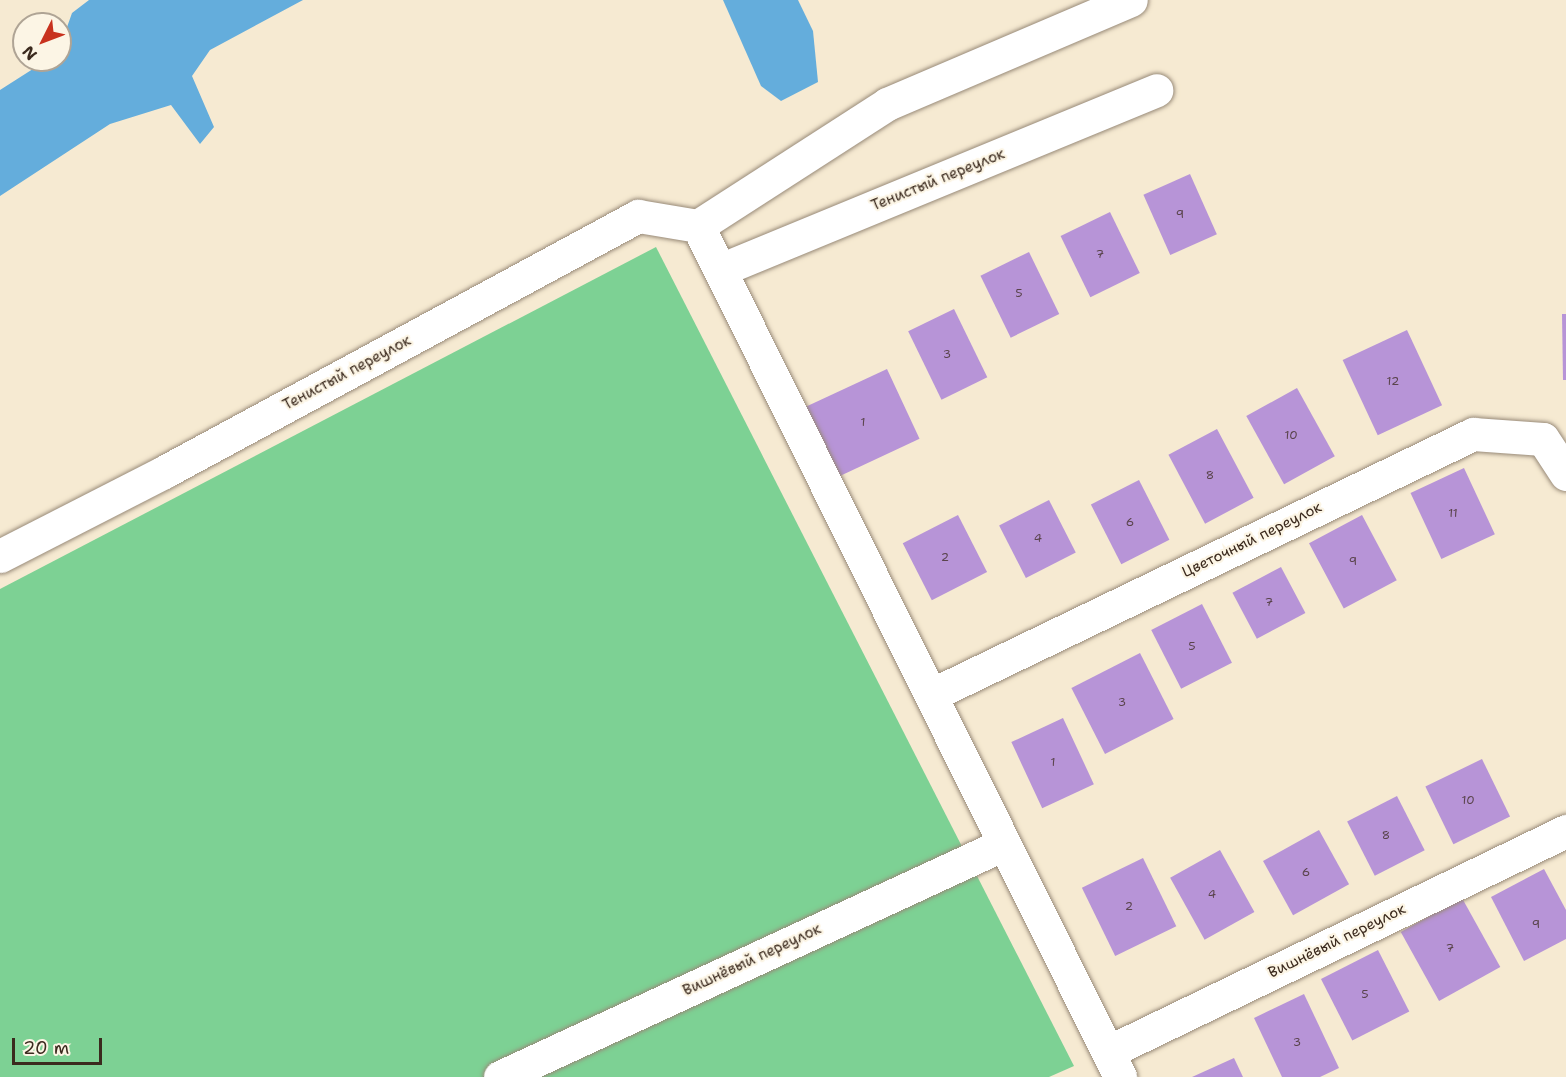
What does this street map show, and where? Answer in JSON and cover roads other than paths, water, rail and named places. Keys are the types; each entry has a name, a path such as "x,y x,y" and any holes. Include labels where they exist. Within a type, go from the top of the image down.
{"street":[{"path":"1114,1065 698,225 887,104 1131,0"},
{"name":"Тенистый переулок","path":"720,270 1156,90"},
{"name":"Тенистый переулок","path":"0,556 164,472 638,216 698,225"},
{"name":"Цветочный переулок","path":"931,696 1473,434 1543,439 1566,474"},
{"name":"Вишнёвый переулок","path":"1114,1065 1566,831"},
{"name":"Вишнёвый переулок","path":"500,1077 1004,844"}],"water":[{"path":"89,0 303,0 210,50 192,76 214,127 200,144 171,105 110,124 0,196 0,90 28,72 72,72 72,13"},
{"path":"723,0 798,0 813,31 818,82 781,101 761,86"}]}
